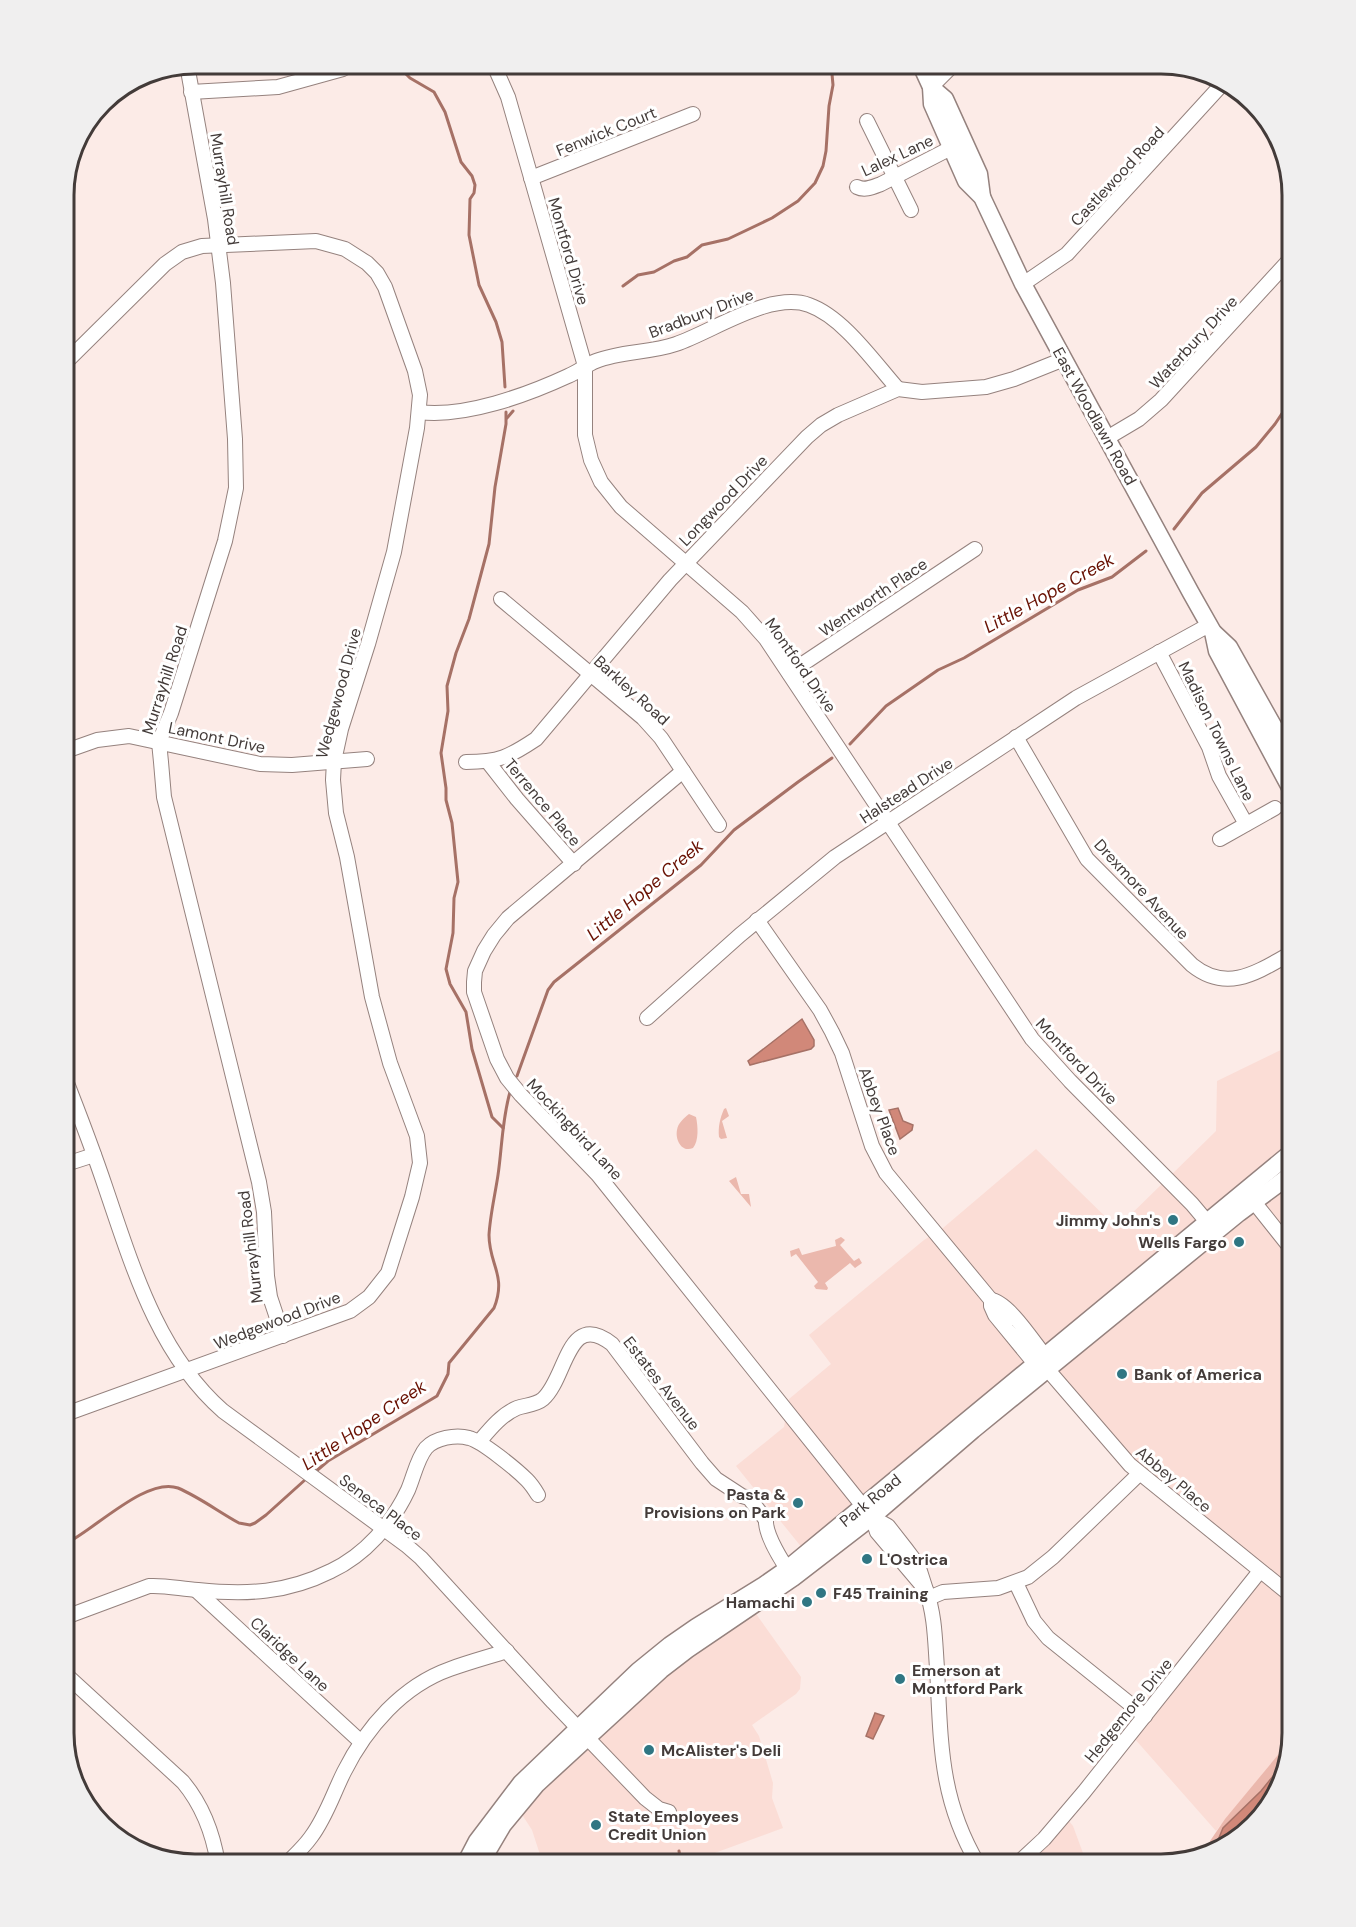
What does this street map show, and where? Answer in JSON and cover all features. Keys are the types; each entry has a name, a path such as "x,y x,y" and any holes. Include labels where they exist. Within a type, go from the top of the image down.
{"main road":[{"name":"East Woodlawn Road","path":"925,74 931,87 932,104 966,181 981,197 1023,284 1211,628 1217,651 1282,772"},
{"name":"East Woodlawn Road","path":"931,87 945,99 979,174 981,197"},
{"name":"East Woodlawn Road","path":"1211,628 1229,646 1282,741"},
{"name":"Park Road","path":"471,1853 477,1841 521,1784 678,1657 790,1573 867,1511 1043,1363 1212,1227 1282,1161"},
{"name":"Park Road","path":"1212,1227 1254,1202 1282,1181"},
{"name":"Park Road","path":"486,1853 519,1804 584,1733"}],"street":[{"name":"Murrayhill Road","path":"188,74 218,245 235,439 236,488 225,541 171,713 159,742 164,796 259,1182 264,1212 269,1286 276,1318 283,1336"},
{"path":"191,92 278,87 325,74"},
{"name":"Montford Drive","path":"498,74 508,97 585,366 585,435 591,460 601,482 621,507 742,612 765,639 1032,1039 1212,1227"},
{"path":"931,87 945,74"},
{"name":"Castlewood Road","path":"1023,284 1067,254 1218,88"},
{"name":"Fenwick Court","path":"531,178 693,114"},
{"path":"867,121 911,210"},
{"name":"Lalex Lane","path":"857,188 871,188 951,148"},
{"name":"Wedgewood Drive","path":"74,354 165,264 182,252 202,246 316,242 345,249 367,263 385,287 415,371 420,395 394,552 341,729 334,760 333,780 336,813 347,857 372,997 390,1063 408,1118 417,1136 420,1163 412,1197 388,1273 380,1286 350,1311 74,1411"},
{"name":"Waterbury Drive","path":"1107,438 1139,419 1161,400 1282,268"},
{"name":"Bradbury Drive","path":"419,412 433,414 490,404 567,377 598,360 657,350 677,344 762,307 777,302 791,301 811,306 834,320 898,389"},
{"name":"Longwood Drive","path":"466,762 488,762 512,754 536,739 686,562 820,425 898,389 922,392 986,387 1014,379 1064,359"},
{"name":"Wentworth Place","path":"789,673 975,549"},
{"name":"Barkley Road","path":"501,599 643,718 661,738 719,825"},
{"name":"Halstead Drive","path":"646,1018 757,920 823,866 1076,699 1160,652 1211,628"},
{"name":"Madison Towns Lane","path":"1160,652 1209,747 1219,776 1246,825"},
{"name":"Lamont Drive","path":"74,748 113,737 136,737 260,764 292,765 367,759"},
{"name":"Drexmore Avenue","path":"1016,737 1087,859 1200,972 1224,980 1238,979 1282,957"},
{"name":"Terrence Place","path":"488,762 574,864"},
{"name":"Mockingbird Lane","path":"683,771 508,918 489,943 476,971 474,992 496,1059 521,1095 598,1175 867,1511 877,1532 928,1594"},
{"path":"1220,838 1275,808"},
{"name":"Abbey Place","path":"757,920 820,1010 832,1032 842,1053 872,1146 886,1173 991,1300 1004,1305 1043,1363 1118,1454 1139,1474 1282,1588"},
{"name":"Seneca Place","path":"74,1102 141,1285 177,1359 198,1387 223,1411 422,1558 655,1807 669,1812"},
{"path":"74,1161 94,1155"},
{"path":"1254,1202 1282,1237"},
{"name":"Estates Avenue","path":"479,1442 497,1421 510,1412 543,1400 555,1384 573,1344 578,1338 594,1334 612,1344 702,1463 717,1479 742,1496 744,1503 756,1512 760,1523 766,1526 790,1573"},
{"path":"74,1614 149,1586 255,1592 284,1589 303,1584 334,1570 368,1547 384,1528 402,1502 422,1454 430,1444 438,1440 457,1436 479,1442 528,1480 538,1495"},
{"path":"973,1854 957,1821 946,1785 934,1625 928,1594 998,1588 1028,1577 1053,1557 1139,1474"},
{"name":"Hedgemore Drive","path":"1028,1854 1067,1813 1260,1570"},
{"path":"1016,1583 1034,1621 1048,1638 1145,1716"},
{"name":"Claridge Lane","path":"196,1590 362,1742"},
{"path":"296,1853 312,1837 323,1819 344,1772 378,1719 412,1690 449,1669 507,1651"},
{"path":"74,1682 188,1788 206,1818 215,1853"}],"shaded area":[{"path":"802,1019 814,1040 814,1046 811,1049 750,1065 748,1061"},
{"path":"1282,1049 1282,1148 803,1549 736,1466 784,1427 789,1399 831,1364 809,1335 924,1240 943,1228 1036,1149 1117,1228 1216,1131 1217,1081"},
{"path":"726,1108 729,1116 722,1121 727,1138 721,1139 719,1137 720,1123"},
{"path":"898,1108 903,1121 913,1125 912,1130 900,1139 889,1110"},
{"path":"689,1114 696,1117 698,1129 695,1145 693,1148 686,1149 680,1145 677,1134 680,1123"},
{"path":"736,1177 741,1194 749,1194 751,1207 729,1181"},
{"path":"1282,1190 1281,1748 1280,1752 1216,1831 1134,1738 1259,1577 1144,1473 1053,1371"},
{"path":"841,1237 845,1240 840,1245 854,1261 859,1258 862,1263 855,1268 850,1263 825,1283 827,1290 816,1289 814,1286 818,1282 796,1254 791,1257 790,1251 799,1248 802,1255 836,1246 835,1240"},
{"path":"754,1611 801,1677 800,1689 796,1694 752,1725 759,1736 773,1783 772,1798 783,1828 713,1854 540,1853 532,1830 519,1810 638,1694"},
{"path":"875,1713 884,1716 873,1739 866,1736"},
{"path":"1280,1752 1273,1779 1258,1806 1235,1829 1210,1843 1225,1819"},
{"path":"1275,1774 1258,1806 1235,1829 1219,1839 1223,1828 1261,1791"},
{"path":"1068,1820 1073,1826 1083,1854 1033,1854"}],"waterway":[{"path":"406,74 434,92 445,112 461,162 472,176 475,185 470,199 469,235 479,285 496,322 502,342 505,387"},
{"path":"623,286 638,275 654,272 687,257 702,245 728,239 772,218 798,201 815,183 823,166 833,85 832,74"},
{"path":"507,418 513,411"},
{"path":"503,1128 492,1117 472,1049 466,1012 450,984 446,969 453,933 454,898 458,882 441,753 448,711 447,686 469,619 489,544 506,412"},
{"name":"Little Hope Creek","path":"1174,529 1202,493 1256,447 1282,414"},
{"name":"Little Hope Creek","path":"850,744 886,706 938,670 964,658 1078,590 1112,577 1146,551"},
{"name":"Little Hope Creek","path":"517,1076 548,990 554,982 701,865 734,830 832,758"},
{"name":"Little Hope Creek","path":"314,1473 328,1461 437,1396 448,1374 449,1363 494,1308 499,1287 489,1235 510,1092"},
{"name":"Little Hope Creek","path":"74,1540 135,1498 150,1490 165,1487 178,1488 239,1523 250,1525 266,1515 306,1479"}],"place":[{"name":"Jimmy John's","path":"1173,1220"},
{"name":"Wells Fargo","path":"1239,1242"},
{"name":"Bank of America","path":"1122,1374"},
{"name":"Pasta & Provisions on Park","path":"798,1503"},
{"name":"L'Ostrica","path":"867,1559"},
{"name":"F45 Training","path":"821,1593"},
{"name":"Hamachi","path":"807,1602"},
{"name":"Emerson at Montford Park","path":"900,1679"},
{"name":"McAlister's Deli","path":"649,1750"},
{"name":"State Employees Credit Union","path":"596,1825"}]}
